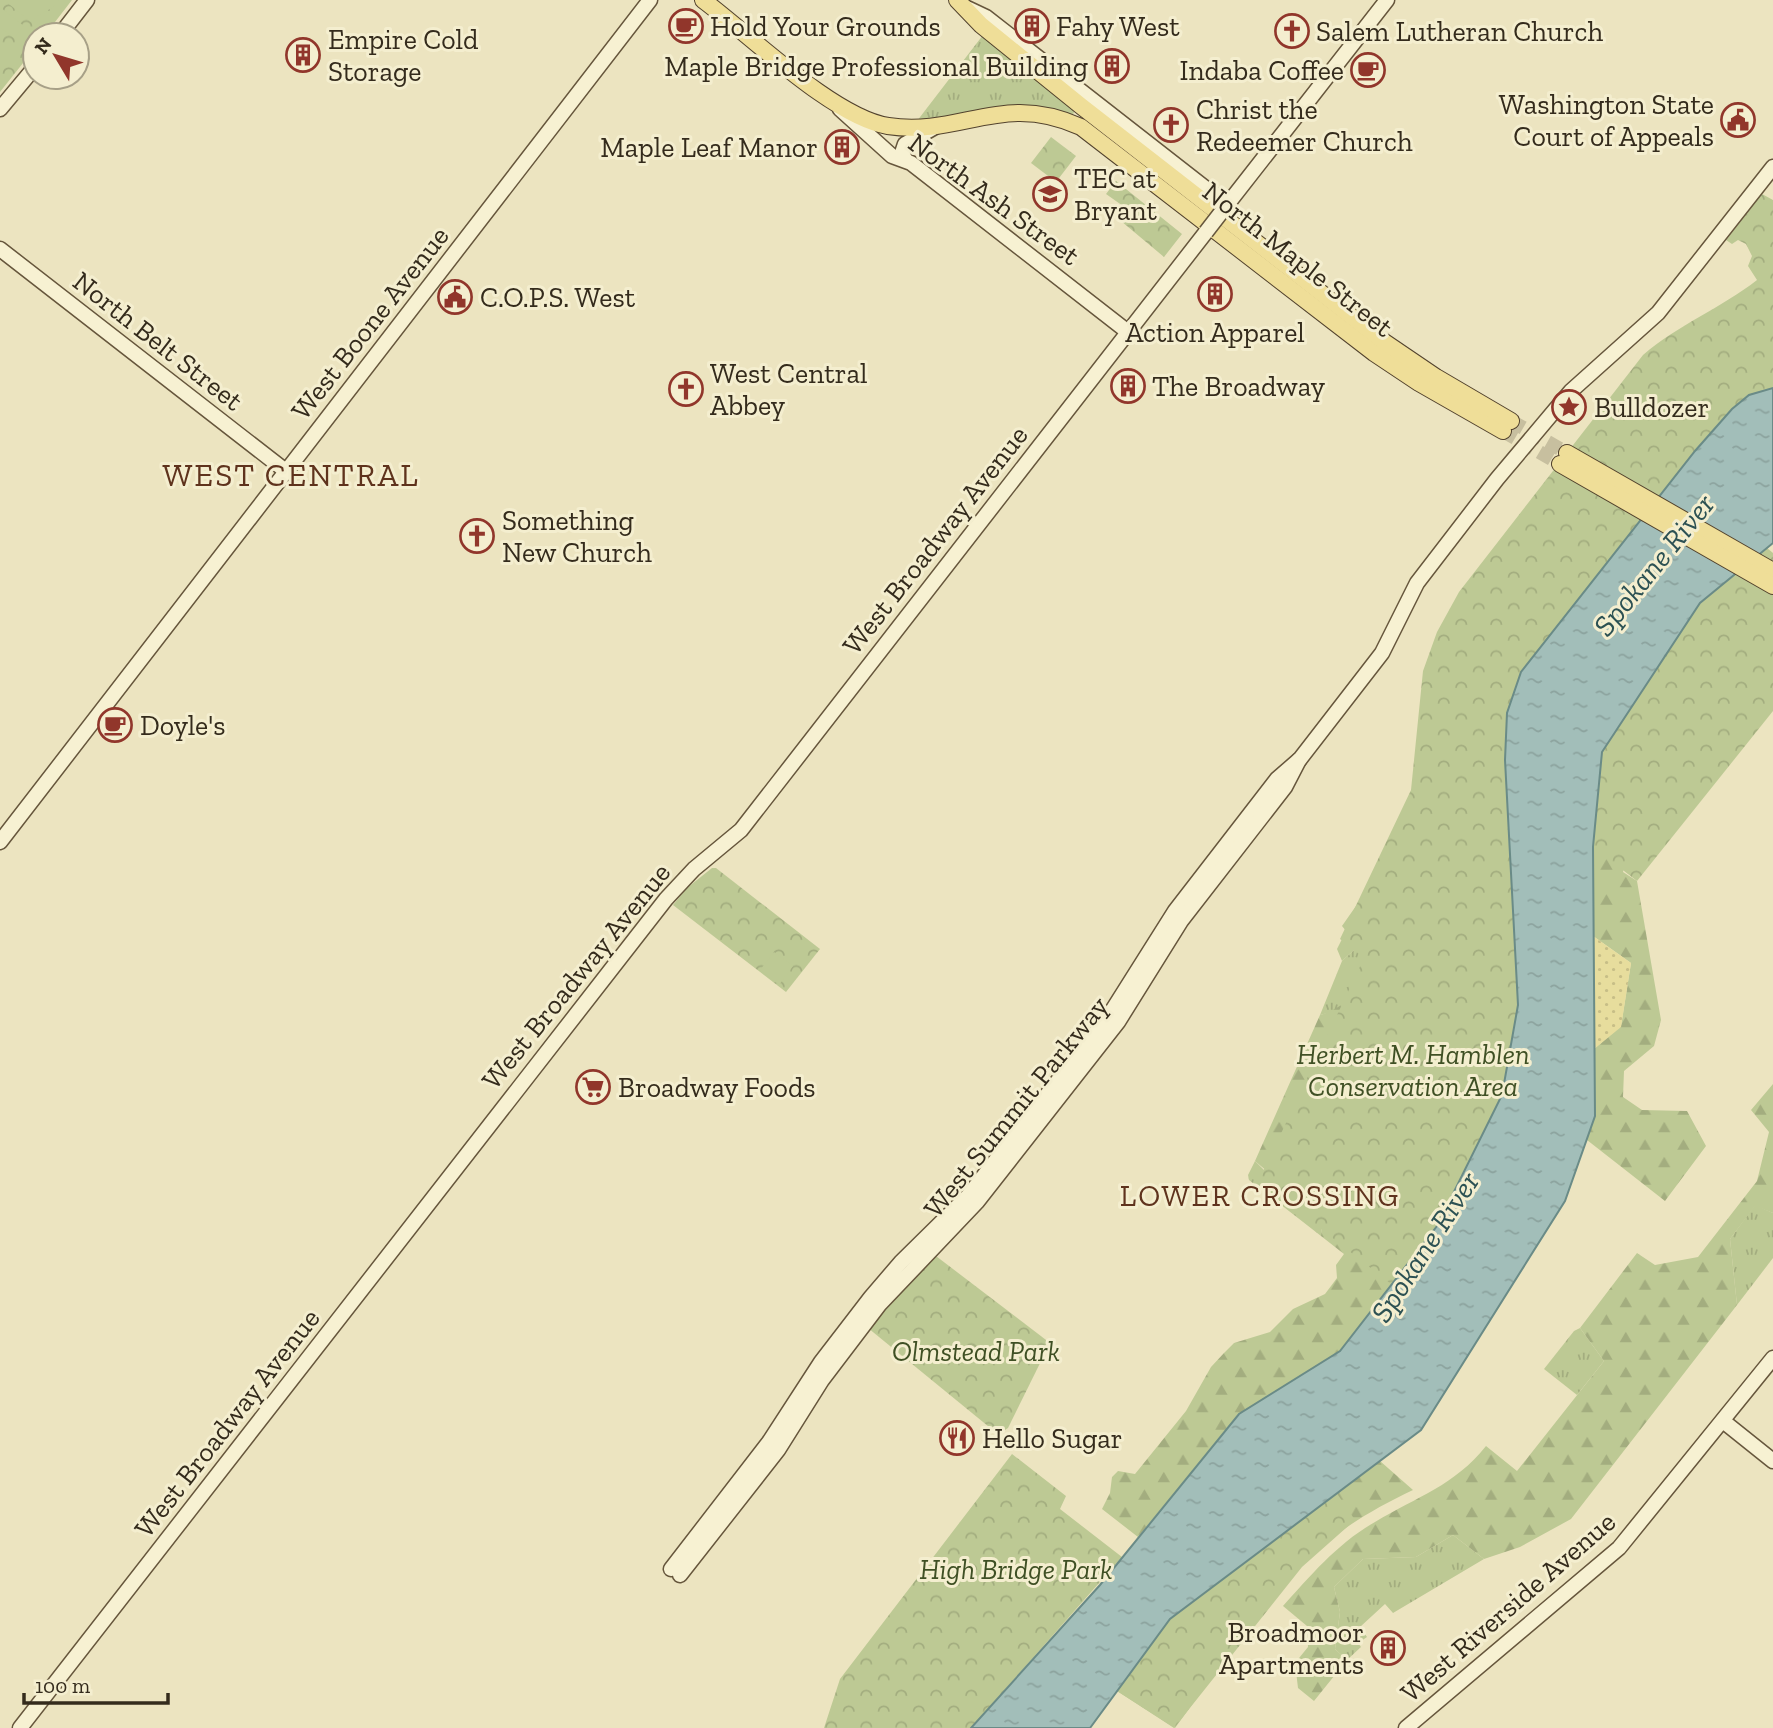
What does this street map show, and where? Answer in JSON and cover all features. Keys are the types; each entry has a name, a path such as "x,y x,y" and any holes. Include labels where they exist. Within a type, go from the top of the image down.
{"main road":[{"name":"North Ash Street","path":"703,0 833,103 870,121 902,127"},
{"name":"North Maple Street","path":"902,127 937,126 985,114 1019,111 1043,113 1082,127 1374,353 1419,383 1507,426 1382,341 1064,92 981,25 962,4"},
{"path":"1773,572 1570,462 1773,586"}],"street":[{"path":"71,21 87,0"},
{"name":"West Boone Avenue","path":"0,842 650,0"},
{"name":"West Broadway Avenue","path":"20,1728 677,884 741,830 1387,0"},
{"name":"North Maple Street","path":"962,4 986,17 1225,208"},
{"path":"0,109 21,84"},
{"name":"North Ash Street","path":"833,103 883,150 892,156 905,159 1128,331"},
{"path":"905,159 902,153 905,144 937,126"},
{"name":"West Summit Parkway","path":"675,1572 769,1442 831,1349 892,1272 979,1182 1121,999 1182,902 1277,779 1300,759 1387,646 1421,577 1519,450 1578,384 1658,313 1773,167"},
{"name":"North Belt Street","path":"0,249 287,472"},
{"name":"West Riverside Avenue","path":"1406,1728 1619,1548 1773,1358"},
{"path":"1723,1421 1773,1461"}],"green space":[{"path":"0,0 72,0 56,21 21,21 21,66 0,92"},
{"path":"4,0 59,0 53,7 30,21"},
{"path":"0,7 21,24 21,30 14,38 0,27"},
{"path":"983,35 1073,109 1074,113 1070,116 1018,106 917,121"},
{"path":"1051,137 1076,156 1056,182 1031,163"},
{"path":"1116,181 1182,234 1164,257 1115,216 1123,206 1106,194"},
{"name":"Herbert M. Hamblen Conservation Area","path":"1762,194 1773,200 1773,388 1749,395 1732,409 1695,451 1521,672 1507,713 1505,760 1518,1005 1502,1095 1437,1226 1391,1284 1259,1180 1364,958 1340,939 1411,790 1423,671 1437,632 1459,592 1643,355 1757,280 1748,266 1752,256 1746,244 1738,240 1732,244 1726,240"},
{"path":"1773,388 1749,395 1512,908 1518,1005 1437,1226 1340,1351 1239,1414 1138,1537 1102,1509 1110,1493 1112,1477 1118,1471 1135,1474 1186,1411 1211,1367 1234,1343 1270,1332 1293,1309 1325,1294 1337,1278 1336,1265 1344,1254 1321,1236 1322,1218 1255,1161 1320,1015 1335,1009 1356,993 1368,972 1367,938 1342,961 1337,949 1346,931 1342,926 1709,400"},
{"path":"1767,548 1773,553 1773,711 1637,881 1593,847 1602,752 1700,603"},
{"path":"1602,752 1634,832 1623,872 1637,881 1661,1020 1654,1046 1624,1071 1623,1097 1642,1110 1687,1111 1706,1146 1665,1201 1587,1140 1595,1116 1594,1049 1621,1026 1631,963 1593,936 1593,847"},
{"path":"712,868 716,868 820,949 786,992 673,905 687,888"},
{"path":"1379,920 1350,1000 1332,1012 1320,1015 1342,961 1367,938"},
{"path":"774,952 793,966 779,985 760,970"},
{"path":"1773,1084 1773,1213 1755,1206 1730,1239 1737,1305 1571,1519 1520,1547 1484,1559 1453,1535 1416,1557 1363,1559 1334,1587 1340,1612 1335,1649 1347,1660 1314,1701 1298,1688 1295,1663 1308,1647 1307,1626 1283,1606 1349,1539 1448,1481 1474,1460 1486,1446 1517,1471 1604,1361 1580,1328 1637,1253 1655,1265 1698,1257 1757,1181 1769,1132 1751,1110"},
{"path":"1255,1161 1277,1183 1322,1218 1321,1236 1249,1180 1248,1175"},
{"path":"1755,1205 1773,1213 1773,1258 1737,1305 1730,1239"},
{"name":"Olmstead Park","path":"932,1253 1050,1343 1008,1428 1002,1432 994,1431 868,1328"},
{"path":"1580,1328 1604,1361 1577,1395 1544,1369 1574,1331"},
{"name":"High Bridge Park","path":"1012,1454 1066,1496 1060,1509 1122,1557 971,1728 824,1728 840,1679"},
{"path":"1380,1461 1413,1490 1350,1525 1310,1558 1248,1629 1175,1728 1117,1691 1170,1619"},
{"path":"1336,1492 1355,1520 1302,1567 1174,1728 1117,1691 1170,1619"},
{"path":"1453,1535 1484,1559 1393,1613 1385,1604 1360,1627 1367,1637 1358,1643 1361,1647 1347,1660 1335,1649 1340,1612 1334,1587 1363,1559 1416,1557"}],"sand":[{"path":"1593,936 1631,963 1621,1027 1594,1049"}],"water":[{"name":"Spokane River","path":"1773,388 1773,543 1700,603 1602,752 1593,847 1595,1116 1565,1201 1421,1430 1170,1619 1090,1728 971,1728 1100,1585 1239,1414 1340,1351 1437,1226 1502,1095 1518,1005 1505,760 1507,713 1521,672 1695,451 1732,409 1749,395"}],"tunnel":[{"path":"1511,421 1567,453"},
{"path":"1503,431 1560,464"}],"place":[{"name":"Hold Your Grounds","path":"686,26"},
{"name":"Fahy West","path":"1032,26"},
{"name":"Salem Lutheran Church","path":"1292,31"},
{"name":"Empire Cold Storage","path":"303,55"},
{"name":"Maple Bridge Professional Building","path":"1112,66"},
{"name":"Indaba Coffee","path":"1368,70"},
{"name":"Washington State Court of Appeals","path":"1738,120"},
{"name":"Christ the Redeemer Church","path":"1171,125"},
{"name":"Maple Leaf Manor","path":"842,147"},
{"name":"TEC at Bryant","path":"1050,194"},
{"name":"Action Apparel","path":"1215,294"},
{"name":"C.O.P.S. West","path":"455,297"},
{"name":"The Broadway","path":"1128,386"},
{"name":"West Central Abbey","path":"686,389"},
{"name":"Bulldozer","path":"1569,407"},
{"name":"Something New Church","path":"477,536"},
{"name":"Doyle's","path":"115,725"},
{"name":"Broadway Foods","path":"593,1087"},
{"name":"Hello Sugar","path":"957,1438"},
{"name":"Broadmoor Apartments","path":"1388,1648"}],"district":[{"name":"WEST CENTRAL","path":"291,475"},
{"name":"LOWER CROSSING","path":"1260,1196"}]}
